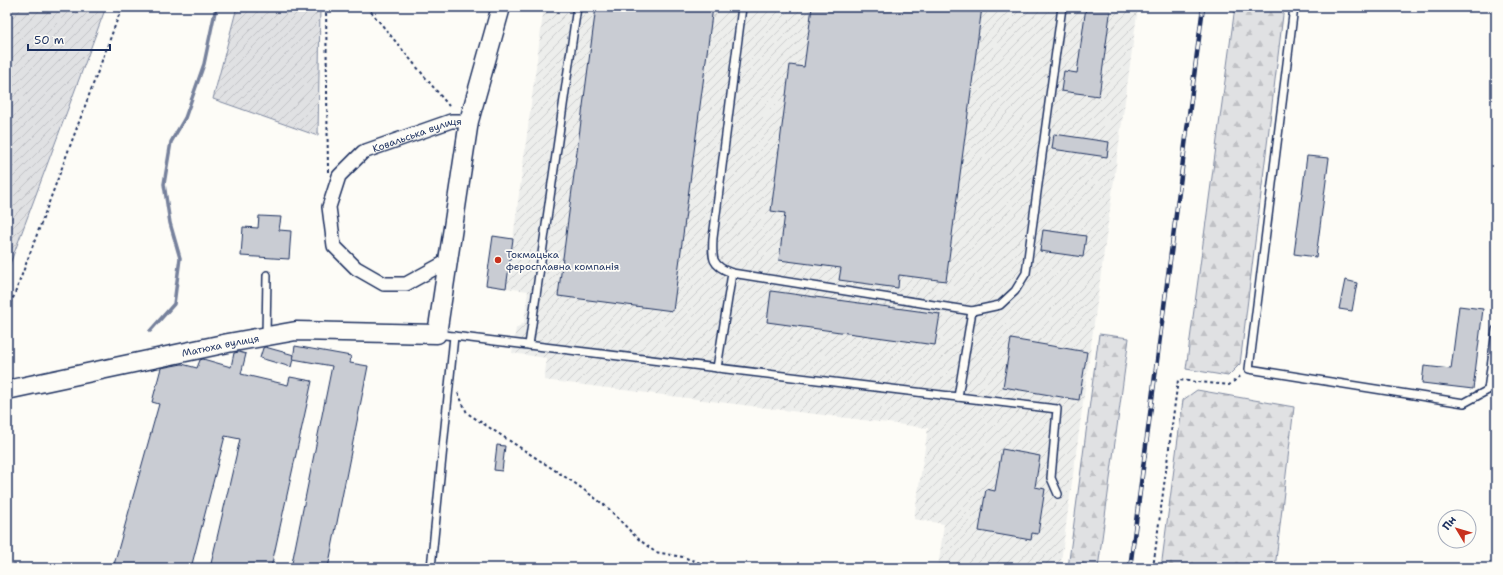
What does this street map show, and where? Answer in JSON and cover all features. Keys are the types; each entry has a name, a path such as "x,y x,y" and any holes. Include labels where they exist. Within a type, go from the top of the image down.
{"street":[{"name":"Ковальська вулиця","path":"437,334 446,262 469,121 501,7"},
{"name":"Ковальська вулиця","path":"446,262 406,284 384,284 356,268 334,246 328,207 339,176 364,152 451,121 469,121"},
{"name":"Матюха вулиця","path":"7,390 296,331 437,334"}],"lane":[{"path":"528,345 577,7"},
{"path":"742,7 712,257 720,269 732,273 972,311 1000,305 1015,291 1026,273 1062,7"},
{"path":"1294,7 1249,369 1464,403 1488,390 1496,330"},
{"path":"717,368 732,273"},
{"path":"266,336 267,276"},
{"path":"958,397 972,311"},
{"path":"437,334 1057,409 1051,478 1058,494"},
{"path":"431,568 454,336"}],"path":[{"path":"7,309 14,296 122,7"},
{"path":"326,7 328,175"},
{"path":"367,7 449,106"},
{"path":"1154,568 1178,380 1229,385 1249,369"},
{"path":"450,377 467,413 576,484 607,507 636,537 655,552 683,557 714,568"}],"shaded area":[{"path":"544,7 1138,7 1060,568 938,568 944,524 914,519 928,428 544,380 547,358 512,353 516,328 524,323 528,291 486,285 493,236 513,239"}],"green space":[{"path":"7,7 106,7 7,272"},
{"path":"237,7 320,7 318,136 213,99"},
{"path":"1235,7 1284,7 1240,364 1228,376 1186,369"},
{"path":"1099,334 1129,338 1098,568 1068,568"},
{"path":"1197,390 1294,407 1275,568 1161,568 1183,400"}],"building":[{"path":"596,7 713,7 673,311 558,296"},
{"path":"812,7 982,7 946,281 899,275 898,288 839,280 841,268 779,260 785,213 771,211 790,65 804,67"},
{"path":"1086,7 1111,7 1099,96 1061,91 1064,71 1077,73"},
{"path":"1054,134 1109,142 1107,157 1052,149"},
{"path":"1307,156 1329,158 1316,257 1294,254"},
{"path":"259,216 281,217 279,230 291,231 289,259 241,256 243,227 258,228"},
{"path":"1043,230 1086,236 1083,257 1040,251"},
{"path":"493,236 513,239 506,288 486,285"},
{"path":"1345,280 1357,283 1352,311 1339,309"},
{"path":"771,291 940,314 935,345 767,322"},
{"path":"1459,306 1483,309 1473,389 1422,383 1424,366 1451,369"},
{"path":"1011,339 1087,352 1079,400 1003,387"},
{"path":"295,346 351,356 350,363 368,366 328,568 291,568 332,366 293,359"},
{"path":"265,347 294,355 291,367 260,358 263,348"},
{"path":"239,352 246,354 241,374 288,385 290,377 312,381 271,568 210,568 240,439 225,436 191,568 113,568 159,404 152,402 161,368 182,364 197,368 200,360 203,359 231,367 234,353"},
{"path":"497,445 505,446 502,471 494,470"},
{"path":"1002,449 1040,456 1035,487 1045,489 1038,534 1032,533 1031,540 979,531 986,489 995,491"}],"waterway":[{"path":"150,331 174,304 180,258 170,223 164,184 171,142 185,118 204,64 216,7"}],"railway":[{"path":"1130,568 1203,7"}],"place":[{"name":"Токмацька феросплавна компанія","path":"498,260"}]}
